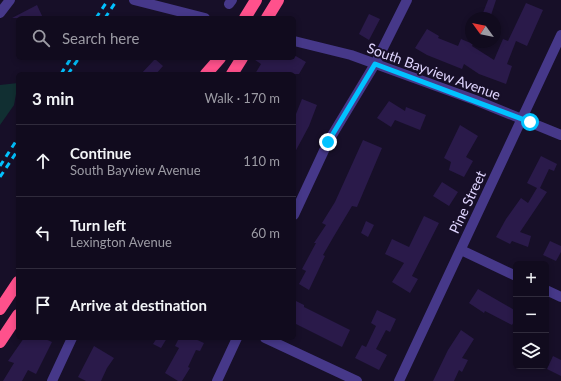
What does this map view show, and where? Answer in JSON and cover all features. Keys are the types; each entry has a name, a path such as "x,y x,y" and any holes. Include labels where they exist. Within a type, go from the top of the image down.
{"highway":[{"path":"246,16 256,0"},
{"path":"268,16 278,0"},
{"path":"208,72 218,60"},
{"path":"233,72 241,60"},
{"path":"0,309 16,285"},
{"path":"0,342 16,318"}],"street":[{"path":"0,13 10,0"},
{"path":"134,0 197,16"},
{"path":"296,211 328,142 375,64 407,0"},
{"name":"Pine Street","path":"399,381 561,35"},
{"name":"South Bayview Avenue","path":"296,41 351,55 561,135"},
{"path":"461,250 513,275"},
{"path":"549,291 561,297"},
{"path":"52,381 71,340"},
{"path":"217,381 236,340"},
{"path":"269,340 357,381"}],"green space":[{"path":"16,83 14,105 0,125 0,85"}],"building":[{"path":"488,0 496,0 492,12 483,12"},
{"path":"526,3 543,10 527,46 516,41 507,64 512,66 506,84 479,74 464,64 462,69 427,55 415,48 427,29 439,36 438,38 458,46 461,39 465,41 465,48 475,48 494,60 499,48 501,48 503,39 508,41"},
{"path":"37,5 42,16 16,16 16,18 12,18"},
{"path":"369,14 380,19 369,40 359,34"},
{"path":"296,56 306,62 299,74 296,74 296,72 256,72 261,64 255,60 296,60"},
{"path":"154,60 163,66 158,72 143,72"},
{"path":"302,99 317,105 309,126 296,150 296,114"},
{"path":"389,101 405,111 406,107 426,115 420,130 395,120 391,127 377,118"},
{"path":"460,125 478,136 466,157 473,161 464,177 449,170 451,162 444,158"},
{"path":"363,140 382,148 357,207 352,206 323,255 325,256 309,290 299,284 306,271 302,269 316,243 314,243 326,225 322,223 335,202"},
{"path":"541,156 557,164 554,171 549,169 540,188 547,192 520,232 531,236 528,247 512,241 510,244 496,237 506,219 521,198 528,203 537,188 527,183"},
{"path":"442,182 458,192 449,206 433,196"},
{"path":"424,216 439,223 412,276 418,279 410,293 392,282 404,263 385,254 392,239 409,247"},
{"path":"366,221 374,225 368,237 361,233"},
{"path":"550,241 561,246 561,252 556,261 543,255"},
{"path":"478,289 513,309 513,323 512,325 485,311 484,313 469,303"},
{"path":"296,301 304,305 304,307 350,330 342,347 296,324"},
{"path":"377,310 396,319 390,332 386,330 376,349 387,355 379,370 355,358 362,345 366,347 376,326 371,323"},
{"path":"461,330 474,339 462,358 468,360 462,372 459,370 454,381 433,381 448,350"},
{"path":"23,340 48,340 52,342 36,374 28,370 22,381 3,381 14,363 8,361"},
{"path":"156,340 166,340 161,348 153,344"},
{"path":"178,340 197,340 204,343 200,351 196,350 188,367 190,368 182,381 178,381 165,373 179,348 175,346"},
{"path":"94,346 114,358 101,381 86,381 78,377"},
{"path":"553,356 561,360 561,376 547,369 549,369 549,365"}],"railway":[{"path":"97,16 108,0"},
{"path":"106,16 117,0"},
{"path":"62,72 70,60"},
{"path":"69,72 78,60"},
{"path":"0,166 16,141"},
{"path":"0,177 16,153"}],"route":[{"path":"328,142 375,64 475,100 530,122"}]}
